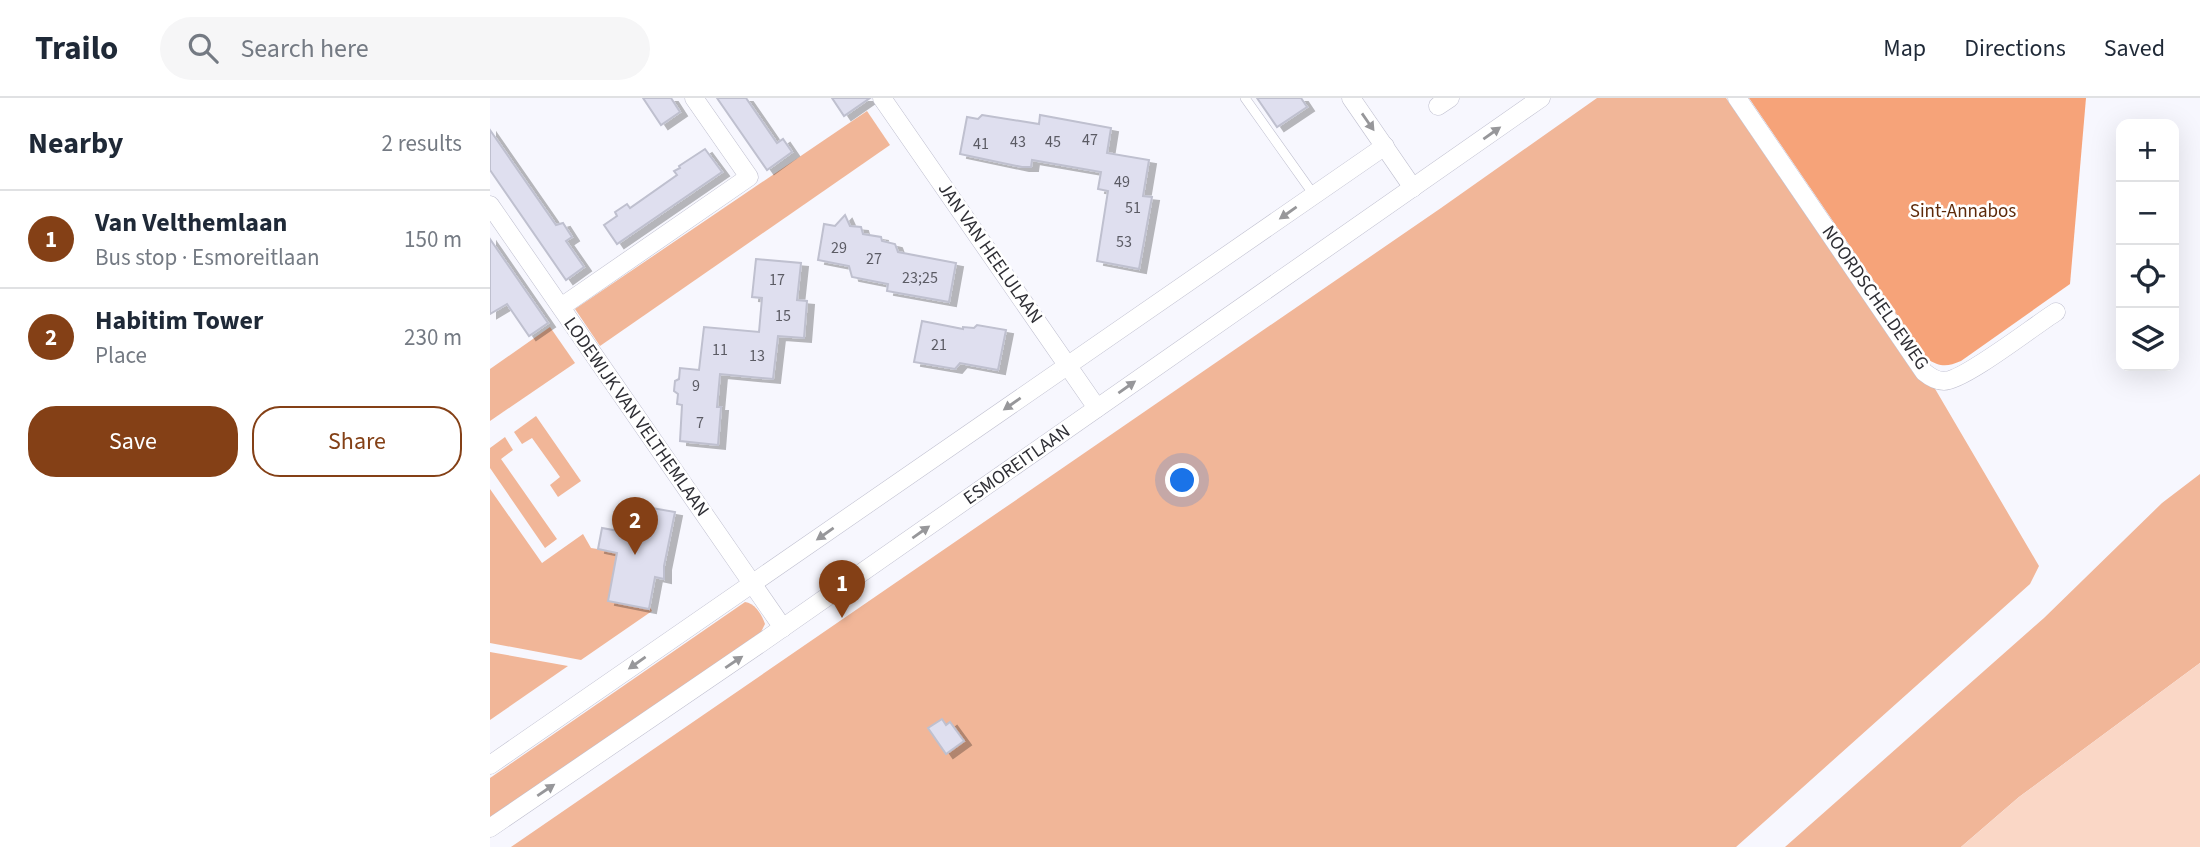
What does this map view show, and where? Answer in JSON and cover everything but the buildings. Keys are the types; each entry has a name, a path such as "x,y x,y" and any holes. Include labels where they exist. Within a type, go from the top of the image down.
{"street":[{"path":"561,307 749,177 694,98"},
{"name":"JAN VAN HEELULAAN","path":"882,98 1097,408"},
{"path":"1351,98 1413,188"},
{"name":"ESMOREITLAAN","path":"490,828 783,628 1541,98"},
{"name":"NOORDSCHELDEWEG","path":"1737,98 1929,376 1941,381 1962,375 2056,312"},
{"path":"490,765 1384,146"},
{"name":"LODEWIJK VAN VELTHEMLAAN","path":"490,205 783,628"}],"lane":[{"path":"1245,98 1314,195"}],"shaded area":[{"path":"1597,98 1726,98 1915,375 1934,387 2039,566 2030,584 1736,847 511,847 1441,208"},
{"path":"867,111 890,145 600,346 575,309"},
{"path":"550,327 575,363 490,421 490,369"},
{"path":"536,416 581,481 558,497 550,485 560,477 532,438 522,444 514,432"},
{"path":"505,437 513,450 501,459 557,539 545,548 490,468 490,448"},
{"path":"2200,474 2200,663 2019,797 1961,847 1785,847 2044,618 2162,503"},
{"path":"490,489 542,563 583,534 591,548 617,552 608,601 650,607 652,611 581,660 490,643"},
{"path":"745,602 755,607 762,617 765,624 761,632 490,820 490,778"},
{"path":"490,652 568,666 490,720"},
{"path":"2200,663 2200,847 1961,847 2019,797"}],"green space":[{"name":"Sint-Annabos","path":"1749,98 2086,98 2070,284 1961,361 1944,365 1927,359"}],"place":[{"name":"Habitim Tower","path":"635,555"},
{"name":"Van Velthemlaan","path":"842,618"}]}
